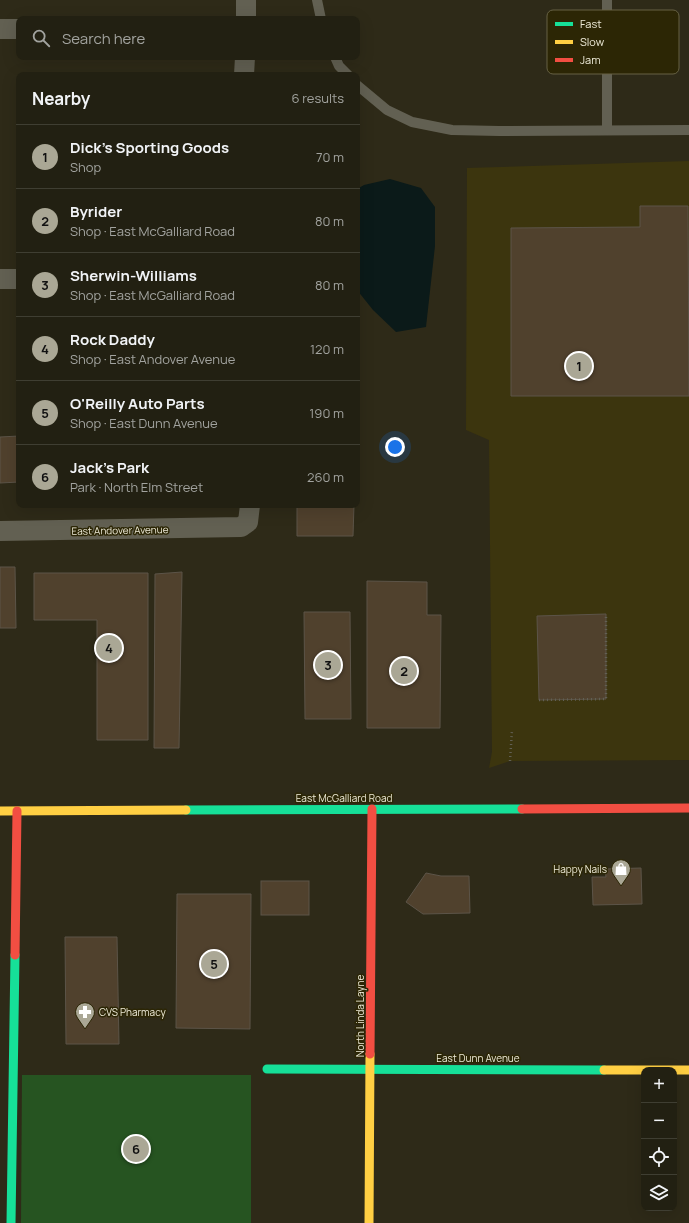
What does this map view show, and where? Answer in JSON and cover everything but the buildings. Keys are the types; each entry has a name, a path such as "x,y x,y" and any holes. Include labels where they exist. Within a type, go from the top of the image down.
{"street":[{"path":"246,0 246,16"},
{"path":"0,29 16,29"},
{"path":"244,72 245,60"},
{"path":"0,279 16,279"},
{"name":"East Andover Avenue","path":"0,531 241,527 248,522 250,508"},
{"name":"East McGalliard Road","path":"0,811 689,808"},
{"name":"North Linda Layne","path":"369,1223 372,809"},
{"path":"11,1223 17,811"},
{"name":"East Dunn Avenue","path":"267,1069 689,1070"}],"lane":[{"path":"317,0 320,16"},
{"path":"336,60 339,66 345,72"},
{"path":"607,74 607,130"},
{"path":"360,88 387,110 412,122 452,130 689,130"}],"path":[{"path":"539,700 606,699 606,614"},
{"path":"510,761 512,730"}],"shaded area":[{"path":"689,161 689,760 510,761 489,768 492,752 489,440 466,430 467,168"},
{"path":"390,179 421,188 435,207 435,246 426,327 396,332 373,310 360,294 360,187"}],"green space":[{"path":"22,1075 251,1075 251,1223 21,1223"}],"traffic: fast":[{"path":"186,810 522,809"},
{"path":"11,1223 15,955"},
{"path":"267,1069 604,1070"}],"traffic: slow":[{"path":"0,811 186,810"},
{"path":"369,1223 370,1054"},
{"path":"604,1070 689,1070"}],"traffic: jam":[{"path":"522,809 689,808"},
{"path":"370,1054 372,809"},
{"path":"15,955 17,811"}],"place":[{"name":"Dick's Sporting Goods","path":"579,366"},
{"name":"Rock Daddy","path":"109,648"},
{"name":"Sherwin-Williams","path":"328,665"},
{"name":"Byrider","path":"404,671"},
{"name":"Happy Nails","path":"621,886"},
{"name":"O'Reilly Auto Parts","path":"214,964"},
{"name":"CVS Pharmacy","path":"85,1029"},
{"name":"Jack's Park","path":"136,1149"}]}
